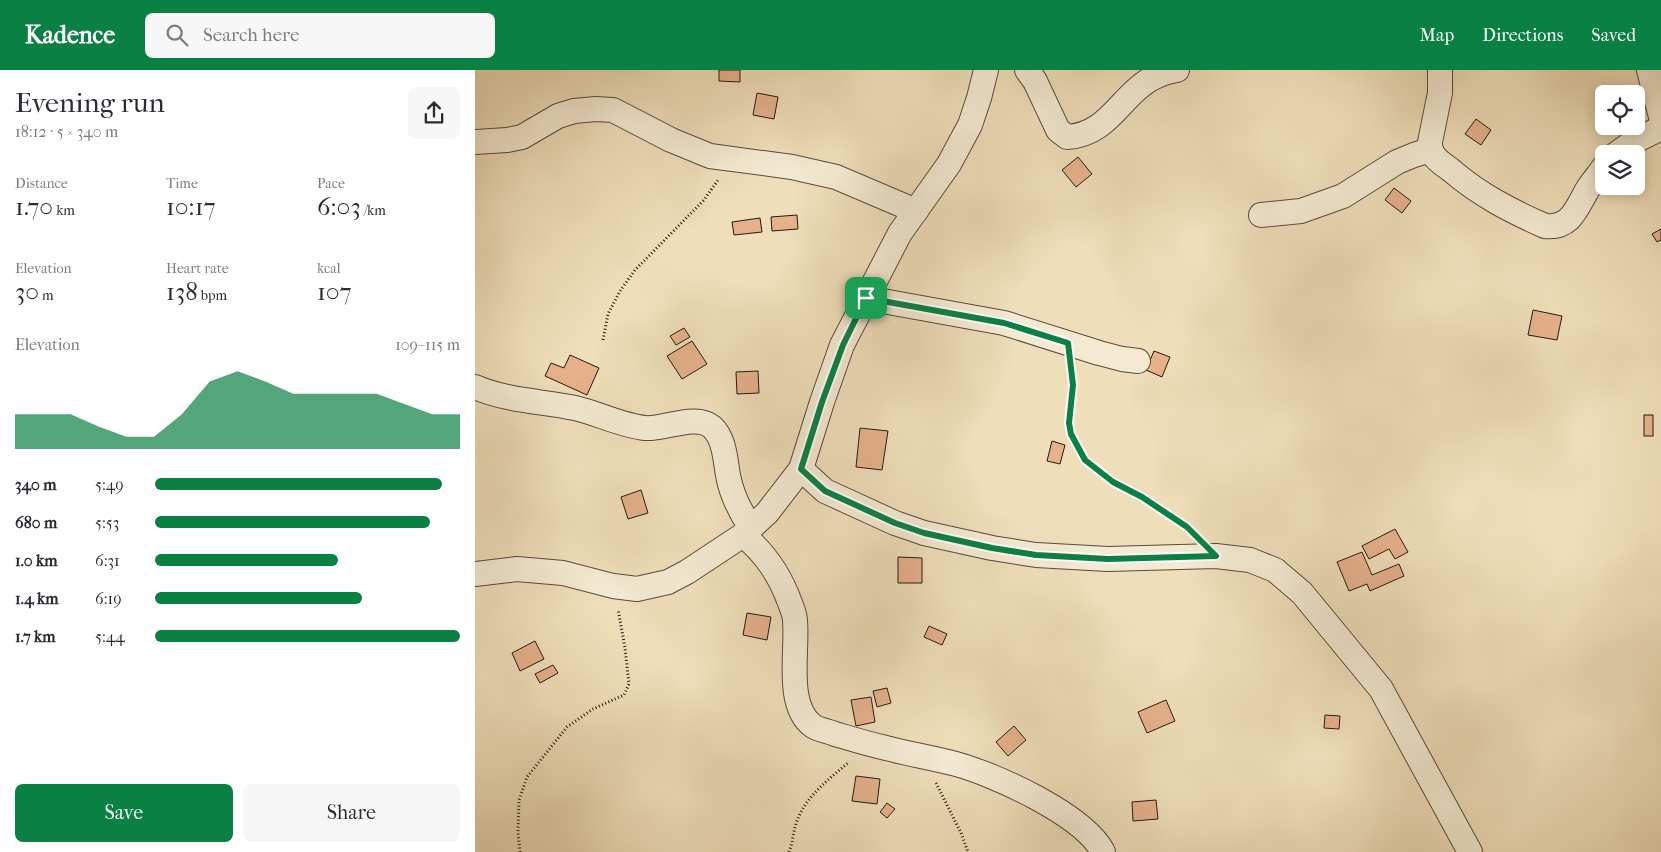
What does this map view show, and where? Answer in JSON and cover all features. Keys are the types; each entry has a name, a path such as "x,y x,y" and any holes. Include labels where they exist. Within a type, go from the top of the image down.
{"street":[{"path":"475,574 517,569 563,573 613,586 637,589 668,582 687,572 747,532 767,513 801,469 822,402 843,345 900,233 949,164 970,124 986,70"},
{"path":"1027,70 1035,81 1058,130 1067,137 1082,134 1101,124 1141,85 1157,76 1177,70"},
{"path":"1441,70 1440,93 1431,150 1435,158 1491,201 1545,226 1553,227 1571,218 1595,180"},
{"path":"1649,70 1661,117"},
{"path":"475,142 522,137 558,116 574,111 596,108 613,110 671,140 710,156 792,167 836,177 916,211"},
{"path":"1629,145 1661,128"},
{"path":"1261,215 1301,211 1343,196 1397,162 1431,150"},
{"path":"866,298 1004,323 1122,359 1138,361"},
{"path":"475,387 502,396 576,408 645,428 687,422 711,425 718,434 723,446 729,481 747,532 779,577 795,619 795,685 798,701 804,716 813,726 863,742 956,764 988,774 1038,799 1076,822 1100,845 1103,852"},
{"path":"801,469 825,491 895,523 924,533 992,548 1036,555 1108,559 1216,556 1250,560 1275,570 1302,593 1381,690 1470,852"}],"path":[{"path":"603,340 609,314 620,291 635,270 704,200 733,160"},
{"path":"1068,343 1073,385 1069,423 1071,434 1085,460 1113,482 1142,497 1187,527 1216,556"},
{"path":"520,852 518,832 519,800 527,777 567,727 593,709 623,695 629,684 625,648 613,586"},
{"path":"789,852 795,824 801,811 813,794 853,759 863,742"},
{"path":"921,756 945,800 968,852"}],"building":[{"path":"719,70 740,70 740,82 719,81"},
{"path":"757,93 778,97 774,119 753,115"},
{"path":"1476,119 1491,130 1481,145 1465,134"},
{"path":"1078,157 1092,174 1076,187 1062,170"},
{"path":"1394,188 1411,201 1402,213 1385,200"},
{"path":"797,215 798,229 772,231 771,217"},
{"path":"760,218 762,232 734,235 732,222"},
{"path":"1661,229 1661,240 1657,242 1652,234"},
{"path":"1533,310 1562,316 1557,340 1528,335"},
{"path":"684,328 690,337 676,345 670,336"},
{"path":"692,341 707,364 682,379 667,356"},
{"path":"1154,351 1170,357 1162,377 1146,370"},
{"path":"570,355 599,368 587,395 545,376 551,363 564,368"},
{"path":"758,371 759,393 737,394 736,372"},
{"path":"1644,415 1653,415 1653,436 1644,436"},
{"path":"860,428 888,431 882,470 856,467"},
{"path":"1052,441 1065,445 1060,464 1047,461"},
{"path":"641,490 648,513 628,519 621,497"},
{"path":"1395,529 1408,552 1395,559 1389,549 1369,559 1362,546"},
{"path":"1362,552 1372,575 1399,564 1404,576 1370,591 1367,584 1349,591 1337,562"},
{"path":"898,557 922,558 922,583 898,583"},
{"path":"747,613 771,617 767,640 743,635"},
{"path":"929,626 947,634 942,645 924,637"},
{"path":"535,641 544,659 520,671 512,653"},
{"path":"553,665 558,673 540,683 535,674"},
{"path":"887,688 891,703 877,707 873,691"},
{"path":"871,697 875,722 856,726 851,700"},
{"path":"1166,700 1175,721 1147,733 1138,712"},
{"path":"1325,715 1340,716 1339,729 1324,728"},
{"path":"1014,726 1026,740 1008,756 996,742"},
{"path":"856,776 880,779 877,804 852,801"},
{"path":"1156,800 1158,819 1133,821 1132,802"},
{"path":"887,803 895,809 887,818 880,812"}],"route":[{"path":"866,298 1004,323 1068,343 1073,385 1069,423 1071,434 1085,460 1113,482 1142,497 1187,527 1216,556 1108,559 1036,555 992,548 924,533 895,523 825,491 801,469 822,402 843,345 866,298"}]}
